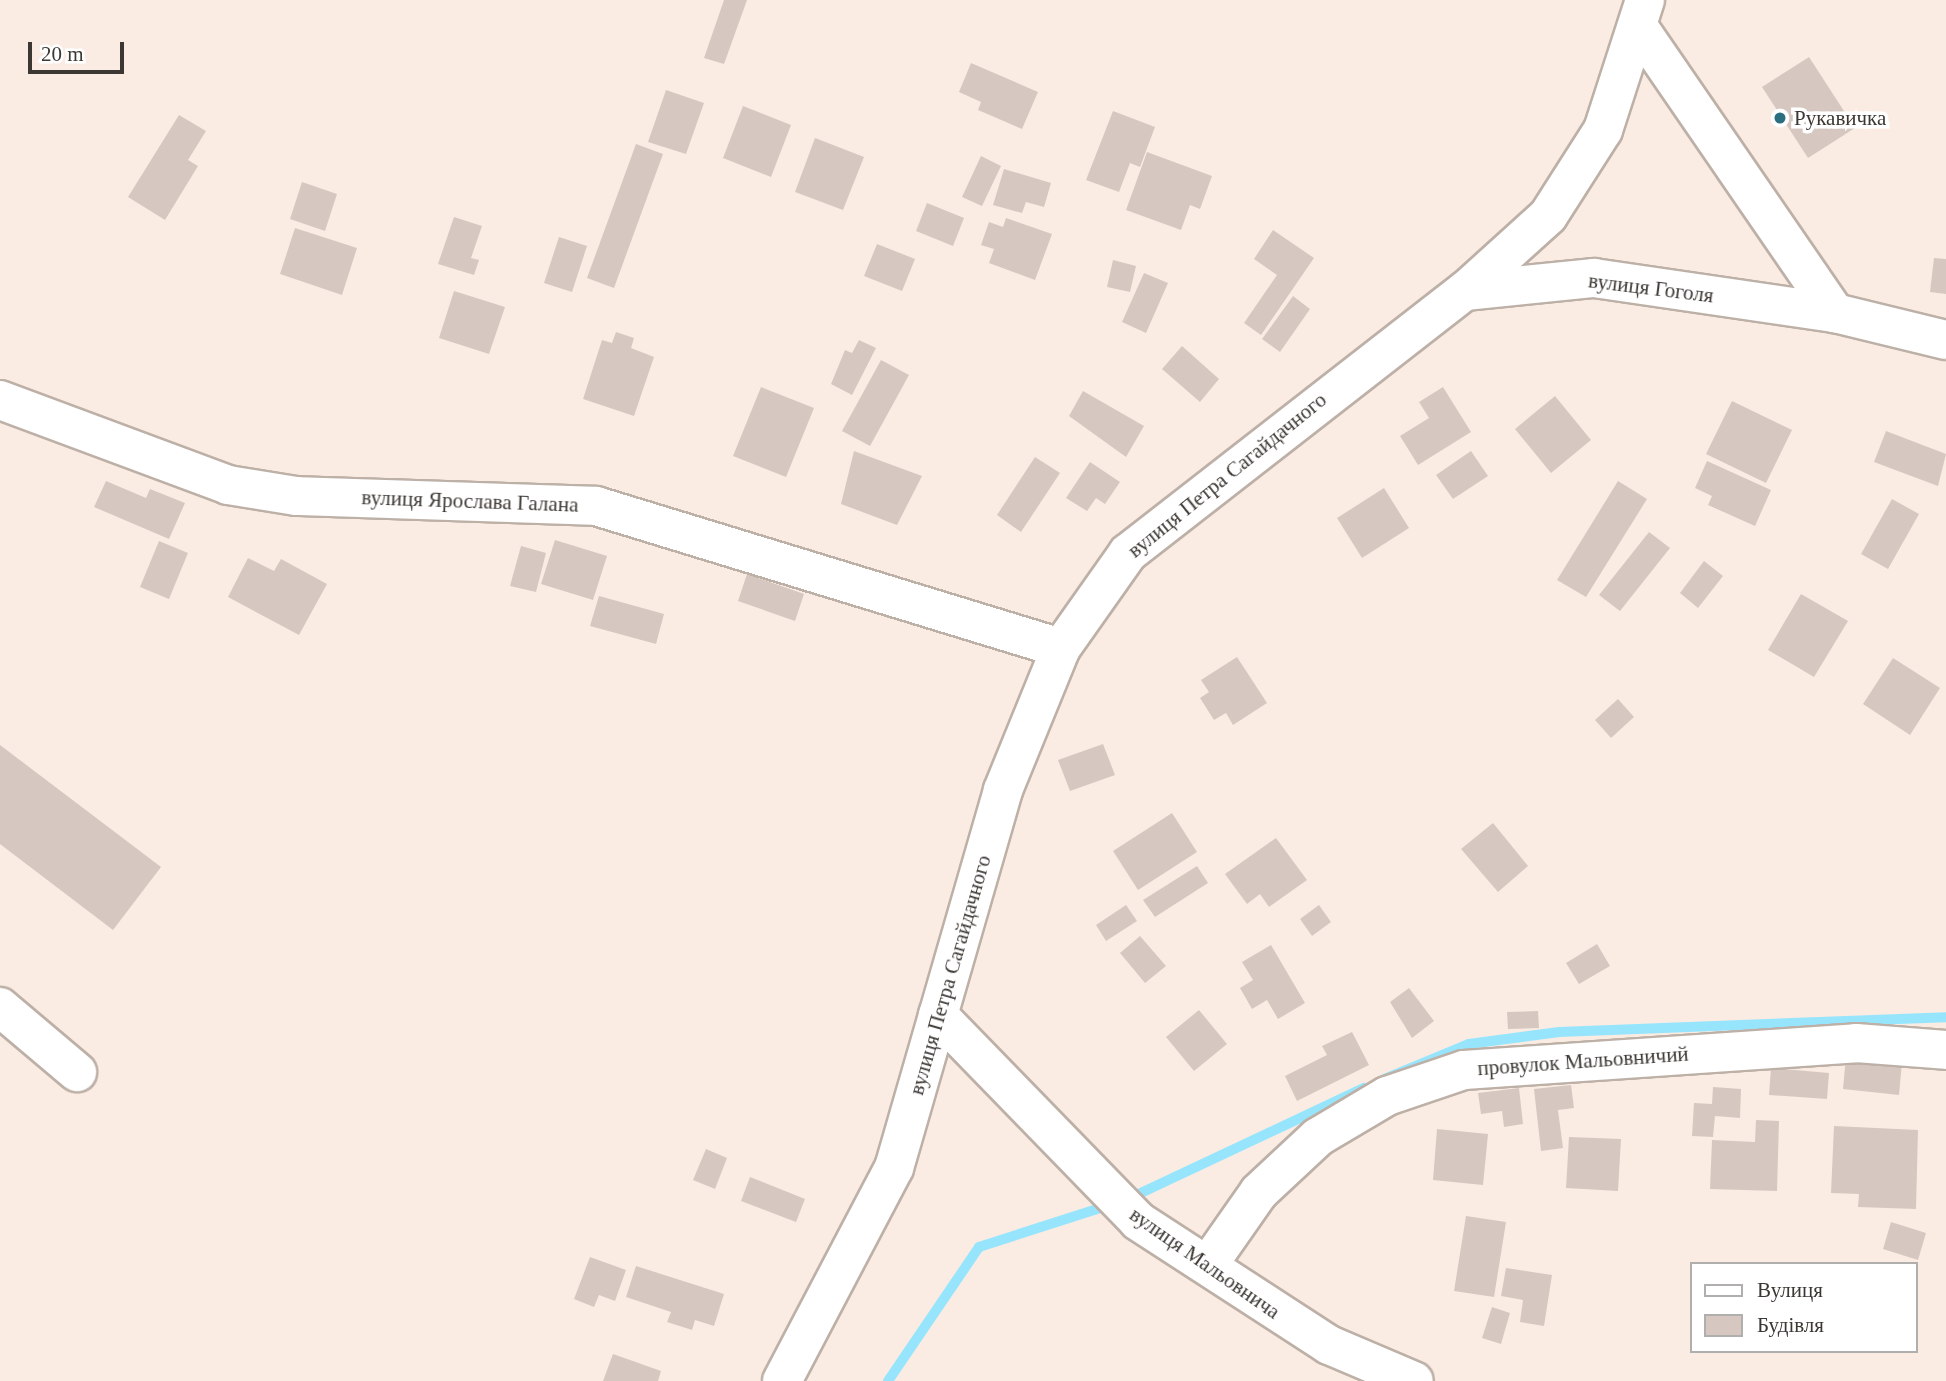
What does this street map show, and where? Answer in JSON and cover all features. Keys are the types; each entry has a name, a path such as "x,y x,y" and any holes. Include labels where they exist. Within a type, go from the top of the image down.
{"street":[{"name":"вулиця Петра Сагайдачного","path":"782,1381 894,1168 1003,790 1062,648 1128,553 1465,291 1548,216 1603,130 1642,14"},
{"path":"1642,14 1835,313"},
{"name":"вулиця Гоголя","path":"1465,291 1594,278 1835,313 1946,340"},
{"name":"вулиця Ярослава Галана","path":"0,400 228,485 296,496 596,506 1062,648"},
{"path":"0,1007 77,1072"},
{"name":"вулиця Мальовнича","path":"938,1015 1138,1221 1210,1262 1329,1345 1414,1381"},
{"name":"провулок Мальовничий","path":"1210,1262 1259,1192 1318,1137 1387,1096 1464,1070 1856,1043 1946,1050"}],"building":[{"path":"724,0 747,0 724,64 704,58"},
{"path":"1809,57 1855,128 1808,158 1762,87"},
{"path":"971,63 1038,92 1022,129 978,110 981,102 959,92"},
{"path":"666,90 704,103 686,154 648,142"},
{"path":"743,106 791,125 771,177 723,158"},
{"path":"1113,111 1155,127 1140,167 1130,163 1119,192 1086,180"},
{"path":"179,115 206,131 188,160 198,166 165,220 128,197"},
{"path":"815,138 864,157 843,210 795,192"},
{"path":"636,144 663,154 614,288 587,278"},
{"path":"1147,152 1212,176 1200,209 1190,205 1181,230 1126,210"},
{"path":"981,156 1001,166 982,206 962,197"},
{"path":"1004,169 1051,183 1044,207 1026,202 1022,213 993,205"},
{"path":"302,182 337,194 325,231 290,219"},
{"path":"927,203 964,218 953,246 916,231"},
{"path":"454,217 482,226 471,258 479,260 474,275 438,264"},
{"path":"1006,218 1052,234 1035,280 989,263 994,249 981,245 989,222 1003,227"},
{"path":"295,228 357,248 342,295 280,274"},
{"path":"1273,230 1314,258 1261,335 1244,323 1277,275 1254,259"},
{"path":"559,237 587,246 572,292 544,283"},
{"path":"877,244 915,259 902,291 864,276"},
{"path":"1934,258 1946,259 1946,294 1930,292"},
{"path":"1113,260 1136,266 1130,292 1107,287"},
{"path":"1144,273 1168,283 1146,333 1122,322"},
{"path":"454,291 505,307 489,354 439,338"},
{"path":"1293,296 1310,309 1280,352 1262,339"},
{"path":"616,332 634,338 631,348 654,357 634,416 583,399 602,340 612,343"},
{"path":"859,340 876,348 852,395 831,384 845,350 852,353"},
{"path":"1182,346 1219,379 1200,402 1162,369"},
{"path":"881,360 909,375 870,446 842,431"},
{"path":"761,387 814,408 786,477 733,456"},
{"path":"1443,387 1471,432 1418,465 1400,436 1429,418 1419,402"},
{"path":"1083,391 1144,426 1126,457 1069,416"},
{"path":"1555,396 1591,440 1551,473 1515,429"},
{"path":"1732,401 1792,430 1766,483 1706,454"},
{"path":"1886,431 1946,454 1938,486 1874,462"},
{"path":"854,451 922,476 897,525 841,504"},
{"path":"1471,451 1488,476 1453,499 1436,475"},
{"path":"1035,457 1060,473 1021,532 997,515"},
{"path":"1707,461 1771,490 1755,526 1708,505 1712,496 1695,488"},
{"path":"1090,462 1120,482 1105,504 1096,498 1087,511 1066,498"},
{"path":"106,481 146,498 150,489 185,503 169,539 94,507"},
{"path":"1618,481 1647,499 1586,597 1557,580"},
{"path":"1384,488 1409,528 1362,558 1337,518"},
{"path":"1892,499 1919,514 1888,569 1861,554"},
{"path":"1649,532 1670,548 1620,611 1599,595"},
{"path":"555,540 607,556 593,600 541,584"},
{"path":"159,541 188,553 169,599 140,587"},
{"path":"521,546 546,553 536,592 510,586"},
{"path":"248,558 274,571 281,559 327,584 299,635 228,597"},
{"path":"1704,561 1723,576 1698,608 1680,593"},
{"path":"747,574 804,594 795,621 738,601"},
{"path":"1801,594 1848,621 1814,677 1768,650"},
{"path":"599,596 664,614 656,644 590,626"},
{"path":"1237,657 1267,703 1233,725 1226,713 1214,720 1200,698 1209,692 1201,680"},
{"path":"1893,658 1940,688 1910,735 1863,704"},
{"path":"1618,699 1634,717 1611,738 1595,720"},
{"path":"1103,744 1115,775 1070,791 1058,760"},
{"path":"0,745 161,867 113,930 0,844"},
{"path":"1172,813 1197,852 1138,890 1113,851"},
{"path":"1493,823 1528,866 1498,892 1461,849"},
{"path":"1276,838 1307,880 1269,907 1260,894 1247,904 1225,874"},
{"path":"1197,866 1208,883 1155,917 1143,900"},
{"path":"1126,905 1137,921 1106,941 1096,925"},
{"path":"1319,905 1331,922 1312,936 1300,919"},
{"path":"1140,936 1166,966 1145,983 1120,953"},
{"path":"1597,944 1610,966 1579,984 1566,963"},
{"path":"1271,945 1305,1003 1278,1019 1267,1000 1252,1009 1240,988 1253,980 1242,962"},
{"path":"1409,988 1434,1021 1412,1038 1390,1002"},
{"path":"1199,1010 1227,1044 1194,1071 1166,1037"},
{"path":"1538,1011 1539,1028 1508,1029 1507,1012"},
{"path":"1352,1032 1369,1065 1297,1101 1285,1076 1327,1055 1322,1046"},
{"path":"1846,1056 1902,1062 1899,1095 1843,1089"},
{"path":"1771,1068 1829,1073 1827,1099 1769,1095"},
{"path":"1571,1085 1574,1108 1558,1110 1563,1148 1541,1151 1534,1089"},
{"path":"1713,1087 1741,1089 1740,1118 1715,1116 1713,1137 1692,1136 1694,1103 1712,1104"},
{"path":"1519,1088 1523,1124 1504,1127 1502,1111 1481,1114 1478,1093"},
{"path":"1756,1120 1779,1121 1777,1191 1710,1189 1712,1140 1755,1142"},
{"path":"1834,1126 1918,1130 1916,1209 1858,1207 1859,1194 1831,1193"},
{"path":"1437,1129 1488,1134 1483,1185 1433,1180"},
{"path":"1569,1137 1621,1139 1618,1191 1566,1188"},
{"path":"706,1149 727,1158 715,1189 693,1180"},
{"path":"750,1177 805,1199 796,1222 741,1201"},
{"path":"1466,1216 1506,1222 1494,1297 1454,1291"},
{"path":"1891,1222 1926,1233 1918,1260 1883,1249"},
{"path":"590,1257 626,1270 615,1301 599,1295 594,1307 574,1299"},
{"path":"636,1266 724,1294 714,1326 695,1320 692,1330 667,1322 671,1312 626,1297"},
{"path":"1506,1268 1552,1275 1544,1326 1520,1322 1523,1300 1501,1296"},
{"path":"1492,1307 1510,1313 1501,1344 1482,1338"},
{"path":"613,1354 661,1371 658,1381 603,1381"}],"waterway":[{"path":"1384,1079 1469,1044 1559,1032 1946,1017"},
{"path":"1128,1199 1364,1088"},
{"path":"888,1381 979,1247 1110,1205"}],"place":[{"name":"Рукавичка","path":"1780,118"}]}
